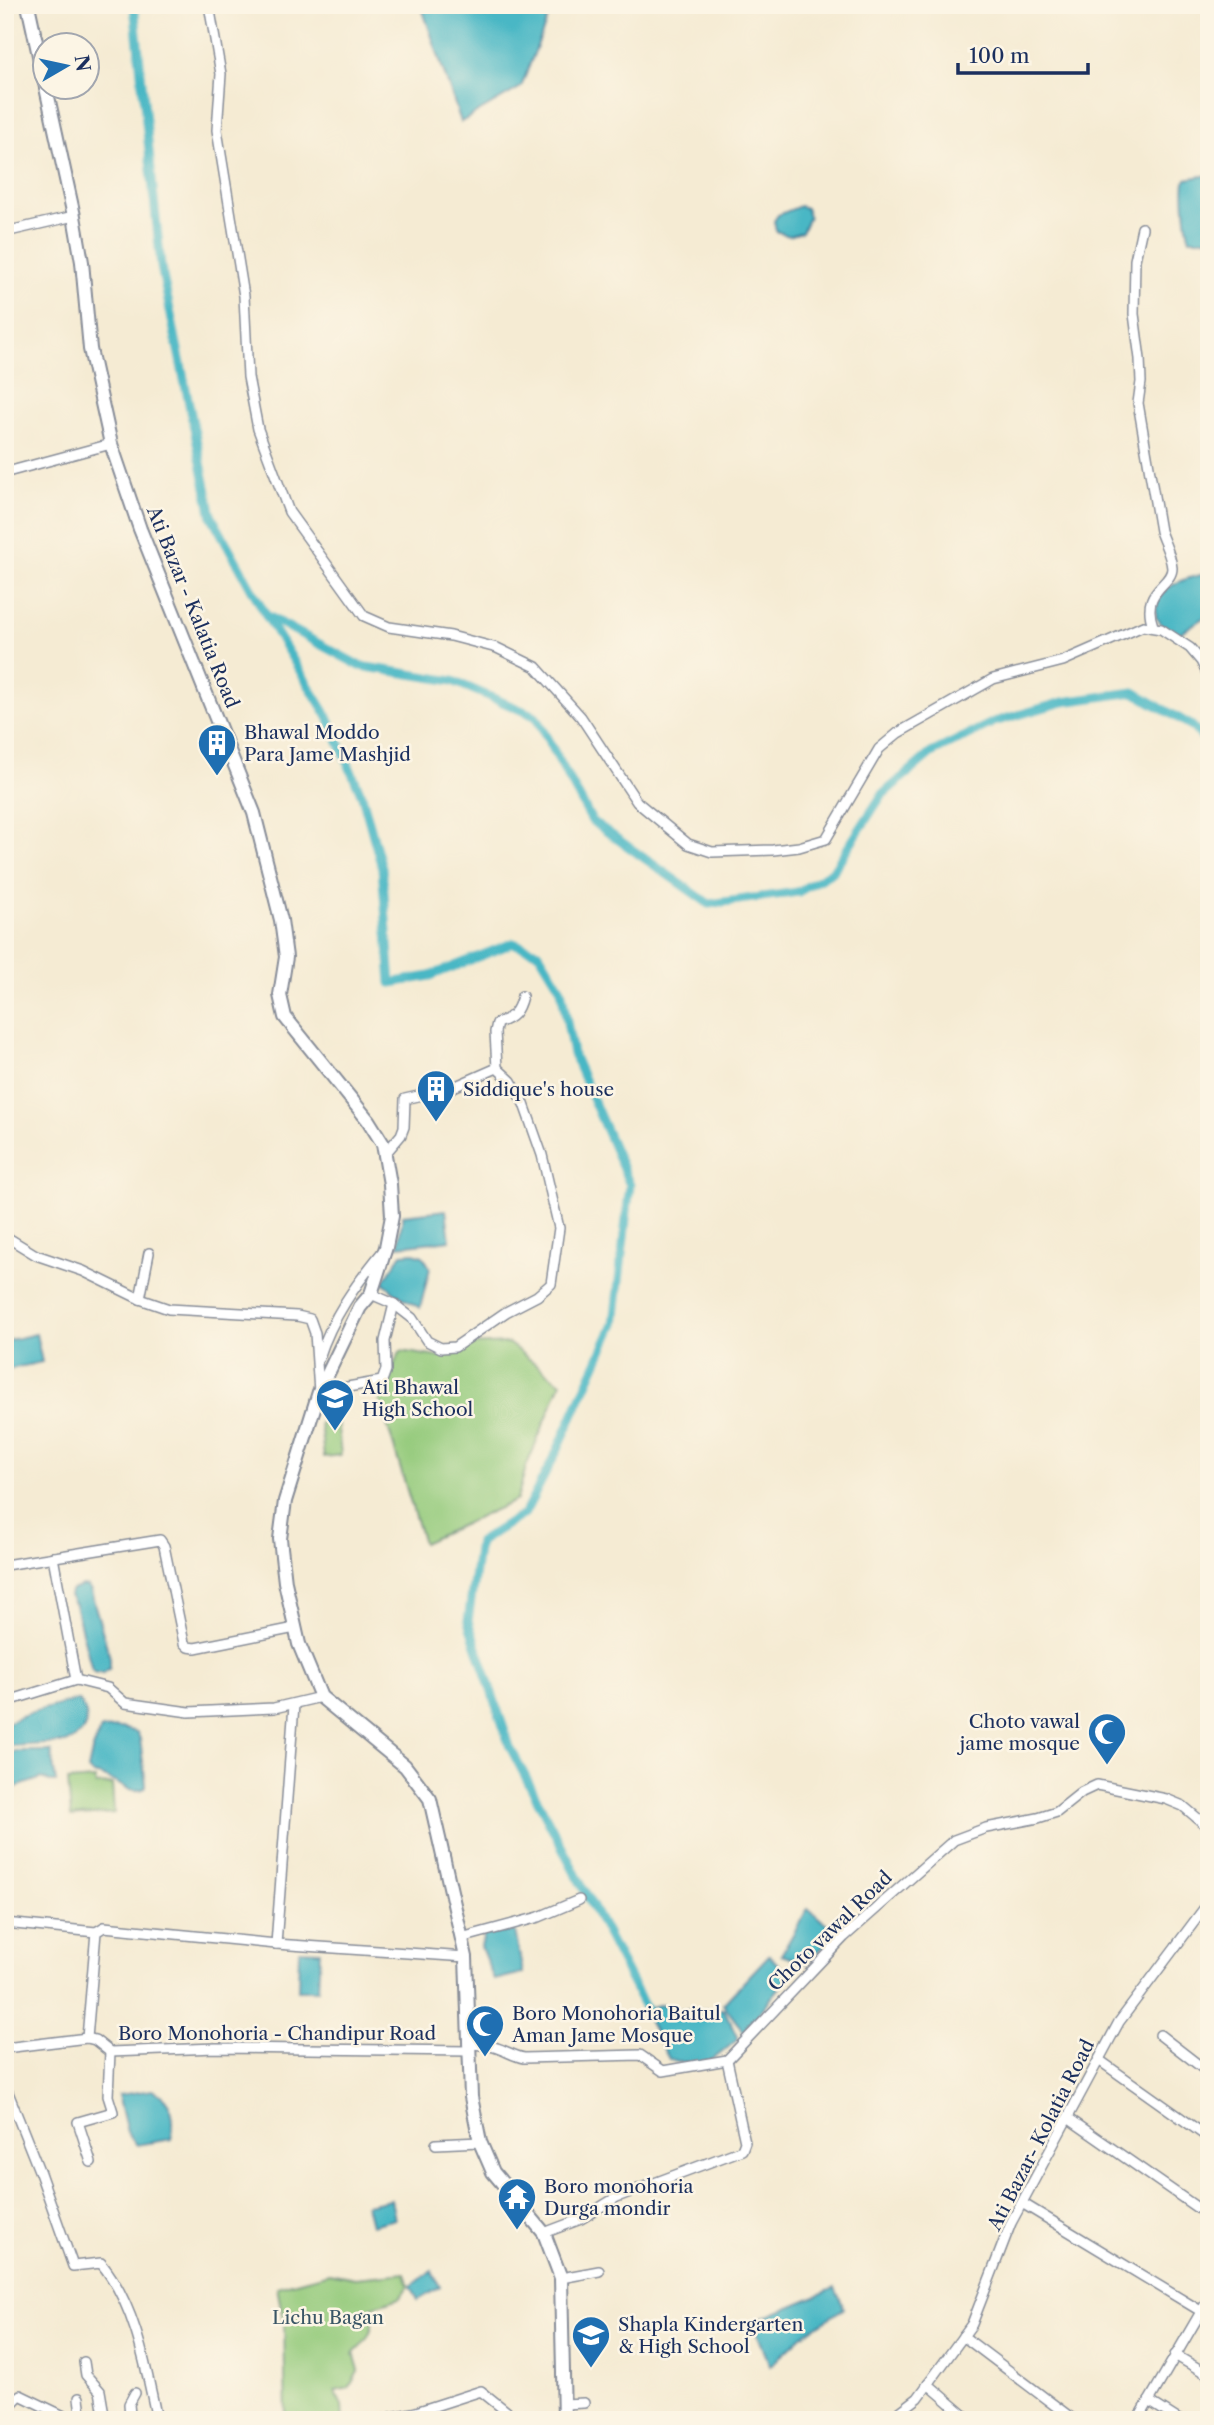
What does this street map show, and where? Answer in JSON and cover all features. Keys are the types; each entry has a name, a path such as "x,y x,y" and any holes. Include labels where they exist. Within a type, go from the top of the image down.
{"main road":[{"name":"Ati Bazar - Kalatia Road","path":"28,5 74,216 82,262 90,349 111,444 141,529 254,814 281,920 286,957 280,995 285,1017 368,1119 383,1144 392,1216 386,1247 371,1294 360,1307 319,1392"},
{"path":"319,1392 285,1501 280,1539 285,1582 295,1628 321,1697 405,1766 430,1799 466,1957 471,2097 480,2142 494,2172 544,2234 561,2278 564,2420"}],"street":[{"path":"209,5 221,74 217,130 244,296 248,377 258,429 289,512 365,616 389,627 451,636 497,648 536,667 581,717 637,802 688,844 712,852 773,850 799,847 826,839 879,750 898,733 993,679 1063,661 1143,626 1153,626 1190,648 1209,677"},
{"path":"5,232 74,216"},
{"path":"1142,228 1135,260 1134,314 1140,359 1139,417 1160,531 1168,548 1172,570 1152,598 1149,611 1153,626"},
{"path":"11,471 111,444"},
{"path":"371,1294 394,1304 412,1318 427,1341 442,1348 456,1347 506,1312 537,1296 551,1284 559,1228 542,1155 524,1104 511,1081 498,1068 495,1032 497,1023 509,1019 518,1011 522,996"},
{"path":"384,1155 401,1135 405,1100 449,1088 498,1068"},
{"path":"5,1236 36,1255 83,1271 139,1299 169,1309 297,1315 310,1319 316,1333 319,1392 382,1381 386,1370 384,1341 394,1304"},
{"path":"317,1362 326,1337 354,1286 386,1247"},
{"path":"139,1299 149,1253"},
{"path":"5,1565 160,1540 164,1546 184,1643 188,1647 195,1648 295,1628"},
{"path":"53,1557 76,1680"},
{"path":"5,1702 76,1680 108,1688 125,1703 189,1712 274,1708 321,1697"},
{"path":"276,1944 294,1705"},
{"name":"Choto vawal Road","path":"727,2060 844,1937 954,1840 986,1828 1057,1812 1082,1792 1097,1785 1166,1798 1183,1806 1209,1828"},
{"path":"461,1938 539,1916 579,1900"},
{"name":"Ati Bazar- Kolatia Road","path":"889,2420 918,2398 972,2324 1011,2223 1119,2022 1207,1907"},
{"path":"5,1923 96,1932 104,1927 276,1944 466,1957"},
{"path":"5,2048 86,2038 96,1932"},
{"path":"1160,2035 1209,2073"},
{"name":"Boro Monohoria - Chandipur Road","path":"86,2038 96,2040 110,2052 216,2048 469,2048"},
{"path":"469,2048 486,2045 524,2058 639,2055 663,2071 727,2060 745,2142 741,2150 617,2197 581,2219 544,2234"},
{"path":"91,2162 78,2122 113,2112 108,2096 110,2052"},
{"path":"1099,2060 1209,2138"},
{"path":"5,2085 36,2161 73,2266 101,2263 120,2296 142,2355 157,2420"},
{"path":"1068,2118 1209,2216"},
{"path":"436,2144 480,2142"},
{"path":"1022,2203 1205,2314"},
{"path":"561,2278 599,2271"},
{"path":"1139,2420 1175,2355 1205,2314 1209,2298"},
{"path":"964,2336 1074,2420"},
{"path":"1175,2355 1209,2375"},
{"path":"84,2362 86,2375 100,2391 105,2420"},
{"path":"928,2384 970,2420"},
{"path":"377,2420 416,2412 481,2391 517,2420"},
{"path":"128,2420 129,2404 135,2393"},
{"path":"5,2410 20,2395 72,2420"},
{"path":"79,2398 82,2420"},
{"path":"1149,2402 1180,2420"},
{"path":"564,2404 584,2403"}],"green space":[{"path":"508,1343 561,1383 526,1467 517,1500 423,1543 378,1394 401,1351 438,1357 468,1345"},
{"path":"337,1420 341,1455 324,1457 320,1423"},
{"path":"95,1779 96,1785 112,1784 114,1813 71,1817 68,1781"},
{"name":"Lichu Bagan","path":"329,2273 355,2278 405,2273 409,2286 400,2298 371,2307 373,2320 370,2332 354,2353 359,2370 349,2388 335,2391 342,2406 343,2420 286,2420 284,2324 277,2287"}],"water":[{"path":"421,5 553,5 521,87 461,122"},
{"path":"1209,175 1209,239 1190,239 1185,208 1186,179"},
{"path":"800,206 806,208 809,217 802,232 789,236 776,231 774,221 778,215"},
{"path":"1209,573 1209,614 1177,635 1165,629 1156,617 1157,602 1162,594 1180,581"},
{"path":"446,1210 450,1240 398,1246 403,1215"},
{"path":"414,1253 423,1256 430,1268 420,1308 383,1282 402,1254"},
{"path":"36,1334 42,1362 5,1370 5,1341"},
{"path":"88,1587 91,1592 110,1658 110,1668 103,1673 92,1670 75,1605 69,1596 72,1590"},
{"path":"78,1700 87,1720 83,1730 73,1739 66,1743 7,1746 5,1725 30,1713"},
{"path":"121,1728 137,1732 140,1739 145,1788 132,1790 88,1770 101,1729"},
{"path":"16,1751 51,1751 56,1782 42,1778 5,1791 5,1756"},
{"path":"808,1908 837,1934 806,1963 781,1955"},
{"path":"515,1931 523,1973 494,1980 481,1947 484,1935"},
{"path":"299,1950 320,1951 318,1990 298,1990"},
{"path":"769,1955 789,1976 744,2032 723,2004"},
{"path":"661,2004 676,2010 724,2009 738,2039 707,2062 692,2063 669,2059 645,2009"},
{"path":"152,2090 169,2104 173,2117 171,2139 136,2145 127,2132 118,2095"},
{"path":"391,2200 395,2219 371,2225 366,2205"},
{"path":"432,2271 440,2287 418,2300 411,2286"},
{"path":"835,2288 844,2308 802,2336 770,2366 753,2322"}],"waterway":[{"path":"134,5 161,266 212,517 266,615 360,666 453,681 535,716 592,821 709,904 798,892 832,872 882,795 931,753 994,722 1063,702 1134,692 1192,726 1209,745"},
{"path":"267,617 328,717 362,796 382,868 391,983 430,976 513,943 539,953 561,989 573,1054 630,1185 614,1324 555,1455 525,1513 479,1542 468,1621 510,1747 650,2017"}],"place":[{"name":"Bhawal Moddo Para Jame Mashjid","path":"217,777"},
{"name":"Siddique's house","path":"436,1123"},
{"name":"Ati Bhawal High School","path":"335,1432"},
{"name":"Choto vawal jame mosque","path":"1107,1766"},
{"name":"Boro Monohoria Baitul Aman Jame Mosque","path":"485,2058"},
{"name":"Boro monohoria Durga mondir","path":"517,2231"},
{"name":"Shapla Kindergarten & High School","path":"591,2369"}]}
